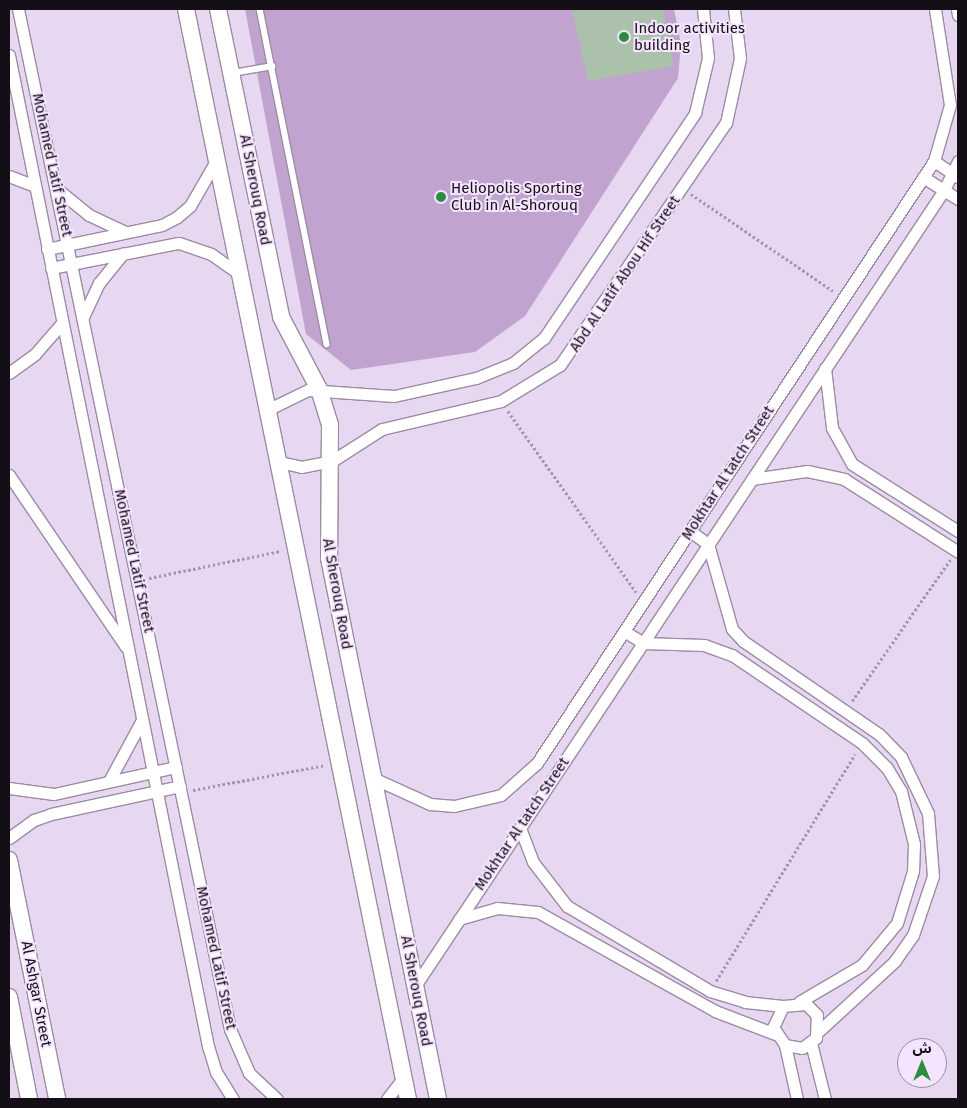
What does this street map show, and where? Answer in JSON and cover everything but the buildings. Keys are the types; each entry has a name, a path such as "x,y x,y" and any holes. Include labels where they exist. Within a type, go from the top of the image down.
{"street":[{"name":"Mohamed Latif Street","path":"18,9 236,1052 249,1074 277,1099"},
{"name":"Al Sherouq Road","path":"186,9 280,462 408,1099"},
{"name":"Al Sherouq Road","path":"218,9 280,317 319,389 330,424 332,462 326,508 328,551 439,1097"},
{"name":"Abd Al Latif Abou Hif Street","path":"269,409 287,397 319,389 394,396 476,378 512,363 544,338 695,114 708,58 703,9"},
{"name":"Abd Al Latif Abou Hif Street","path":"280,462 301,467 332,462 382,429 501,401 542,380 576,348 715,142 734,102 740,58 734,9"},
{"name":"Mokhtar Al tatch Street","path":"373,778 430,804 478,803 521,781 546,749 934,161 950,105 936,9"},
{"path":"957,9 958,15"},
{"name":"Mohamed Latif Street","path":"9,55 208,1046 216,1072 233,1099"},
{"path":"47,249 125,232 177,217 190,206 217,159"},
{"path":"934,161 956,176"},
{"name":"Mokhtar Al tatch Street","path":"415,986 825,367 944,190 956,176 958,161"},
{"path":"9,176 35,186"},
{"path":"923,177 958,199"},
{"path":"57,189 89,215 125,232"},
{"path":"51,268 179,243 211,254 241,275"},
{"path":"83,317 99,282 123,253"},
{"path":"9,373 35,354 62,323"},
{"path":"825,367 832,428 852,464 956,530 944,543"},
{"path":"765,417 784,429"},
{"path":"752,478 807,471 844,479 958,551"},
{"path":"9,475 129,652"},
{"path":"690,531 708,544 732,629 879,734 917,784 934,844 933,876 926,906 895,961 819,1031 811,1043 793,1048 784,1045"},
{"path":"520,828 533,862 567,906 710,991 746,1002 783,1006 798,1002 832,986 862,965 892,930 907,898 913,871 910,817 887,768 862,742 718,649 643,643 624,632"},
{"path":"109,781 142,720"},
{"path":"546,749 563,762"},
{"path":"9,788 54,794 176,767"},
{"path":"9,838 34,820 51,814 156,791 181,789"},
{"name":"Al Ashgar Street","path":"9,860 57,1099"},
{"path":"459,919 498,908 538,912 715,1011 775,1034 784,1045 797,1099"},
{"name":"Al Ashgar Street","path":"9,997 13,1033 29,1099"},
{"path":"798,1002 818,1015 819,1031"},
{"path":"775,1034 774,1019 783,1006"},
{"path":"811,1043 825,1099"},
{"path":"387,1099 404,1078"}],"lane":[{"path":"260,9 327,344"},
{"path":"231,73 272,66"}],"path":[{"path":"683,189 844,298"},
{"path":"501,401 644,602"},
{"path":"138,580 297,548"},
{"path":"845,711 958,551"},
{"path":"710,991 862,742"},
{"path":"181,789 340,762"}],"shaded area":[{"name":"Heliopolis Sporting Club in Al-Shorouq","path":"245,9 674,9 681,44 678,78 525,316 475,352 351,370 306,334"}],"place":[{"name":"Indoor activities building","path":"624,37"},
{"name":"Heliopolis Sporting Club in Al-Shorouq","path":"441,197"}]}
